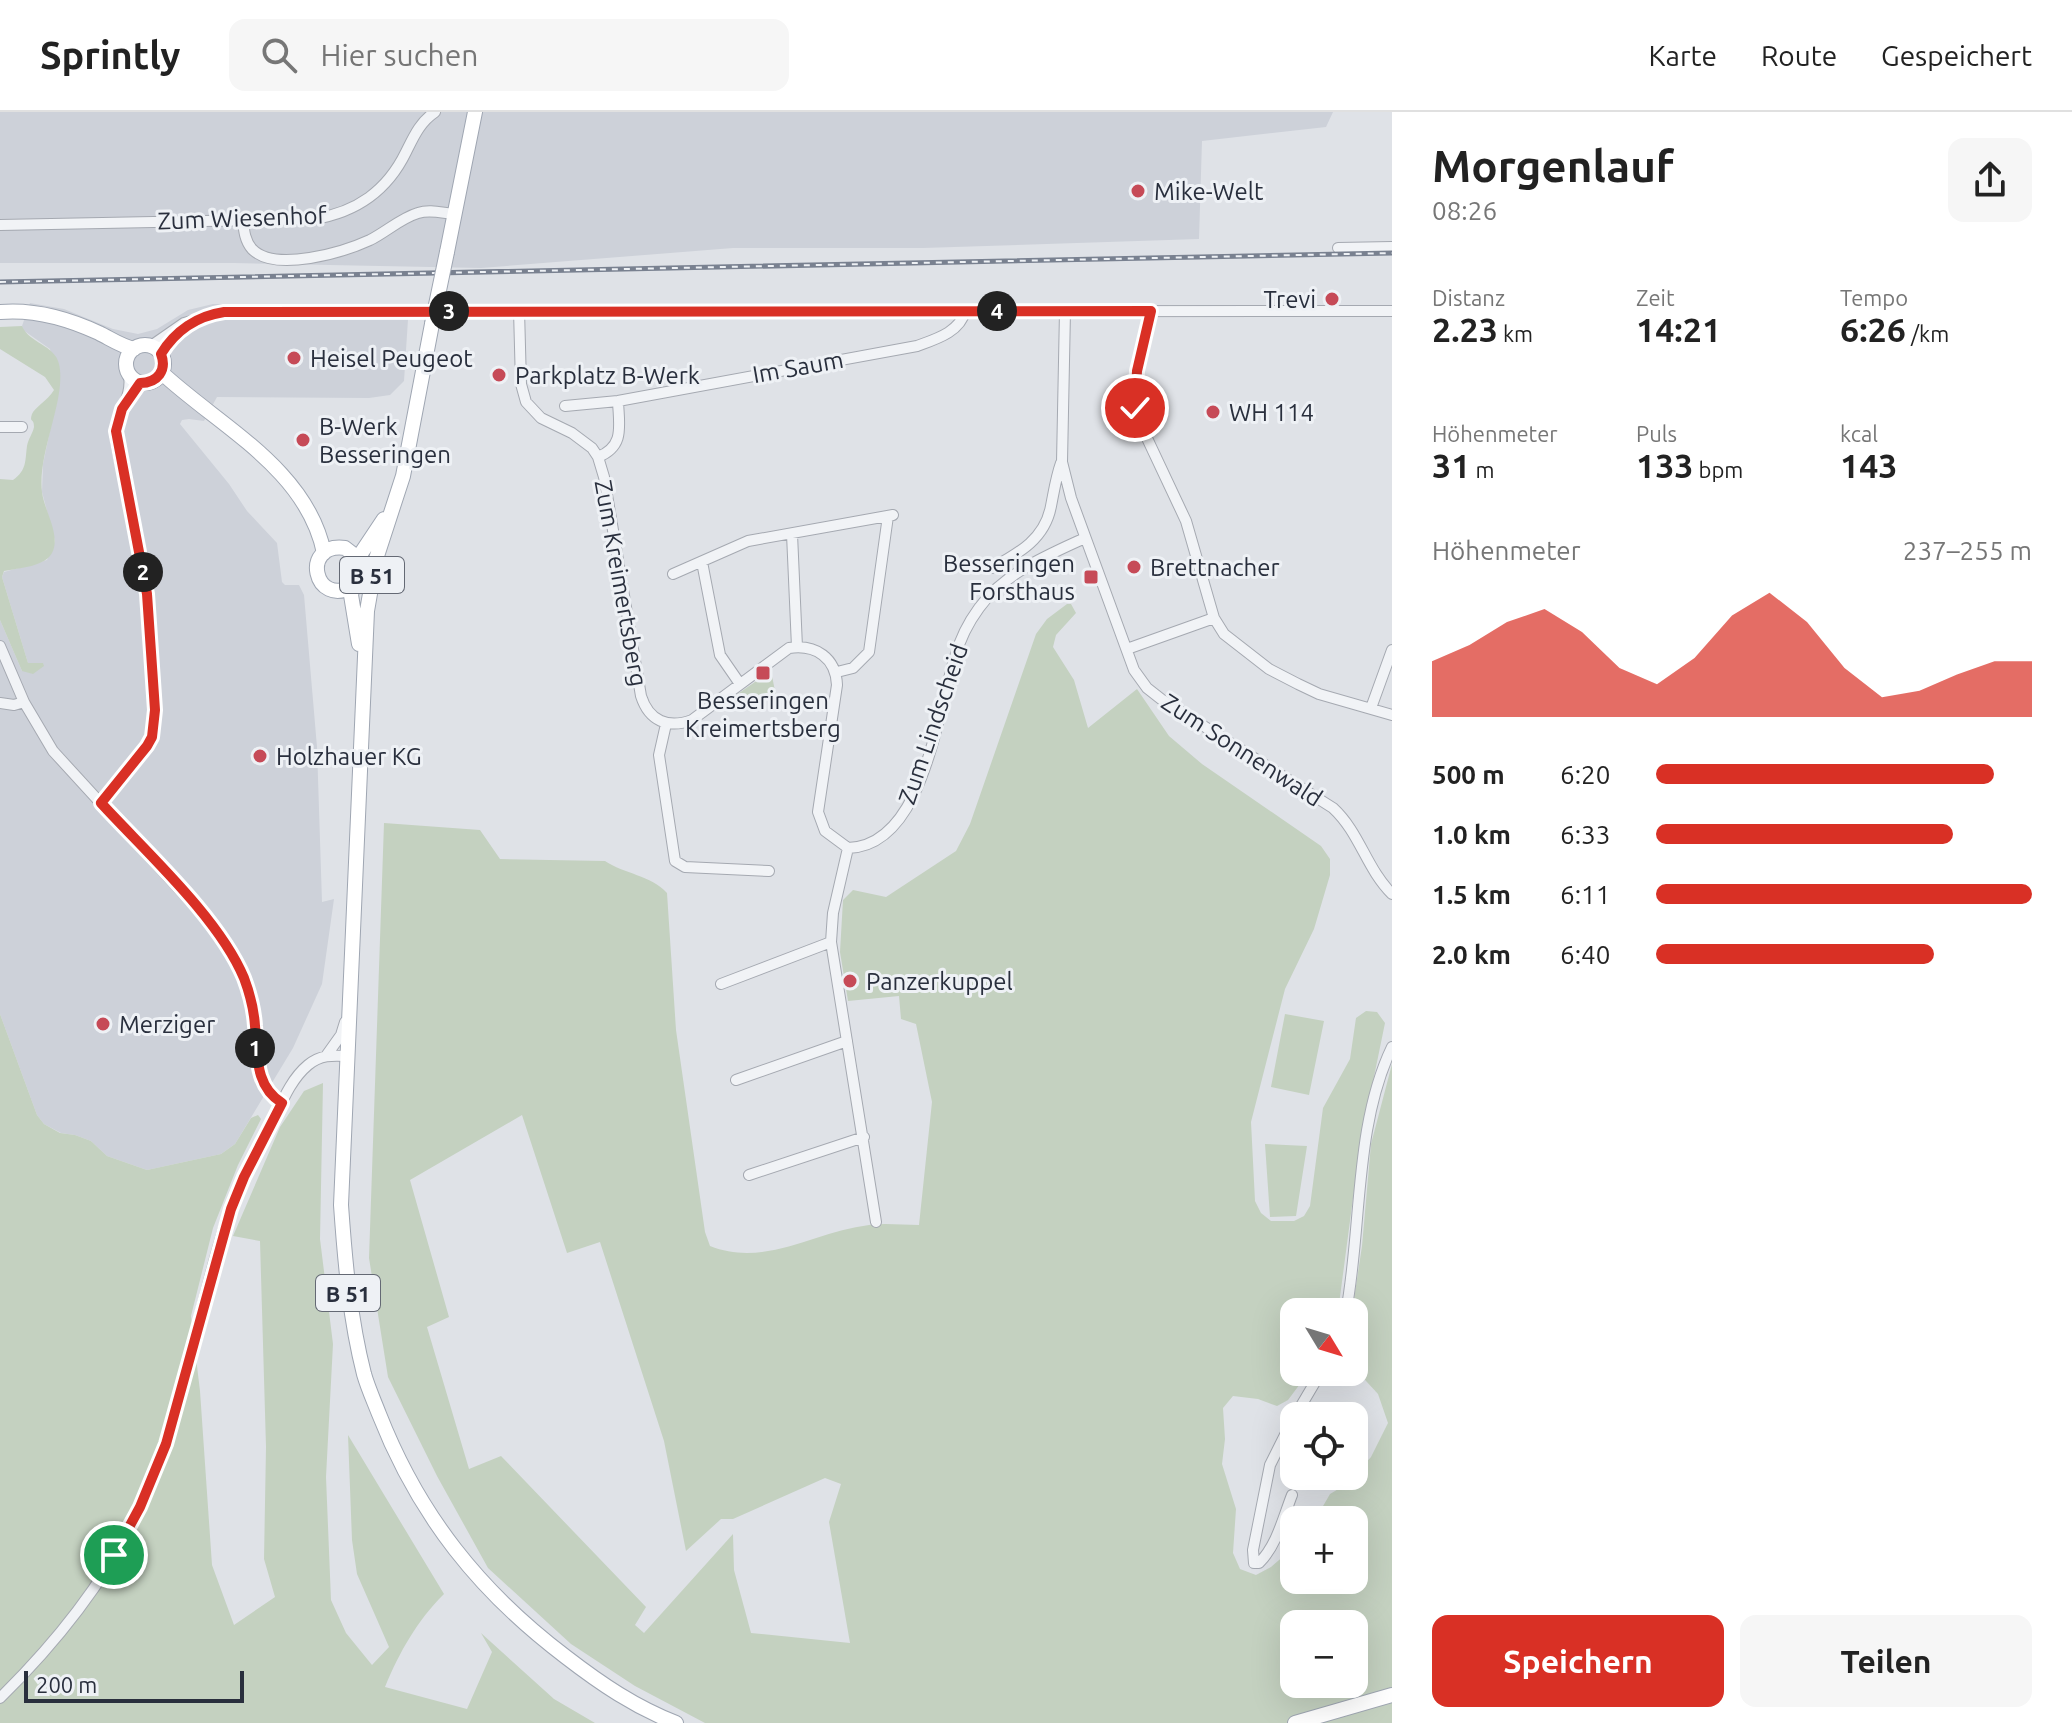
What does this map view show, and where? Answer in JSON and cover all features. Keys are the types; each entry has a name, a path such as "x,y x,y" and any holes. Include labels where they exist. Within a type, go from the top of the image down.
{"main road":[{"name":"B 51","path":"475,112 400,487 372,573 363,668 364,713 341,1205 347,1286 365,1377 392,1445 418,1498 444,1537 472,1571 547,1643 630,1702 676,1723"},
{"path":"0,312 23,312 59,319 130,354 146,378 203,408 268,461 301,501 329,550"},
{"path":"130,354 156,350 164,363 146,378"},
{"name":"B 51","path":"355,555 376,532 400,487"},
{"path":"329,550 355,555 361,572 353,586 338,591 325,587 317,575 318,561 329,550"},
{"name":"B 51","path":"353,586 351,595 363,668"},
{"name":"B 51","path":"338,591 357,630"},
{"path":"1295,1723 1392,1695"}],"street":[{"name":"Zum Wiesenhof","path":"0,225 314,219 336,215 356,207 384,187 396,173 421,123 435,112"},
{"path":"243,221 244,232 252,249 273,260 286,260 315,257 352,247 423,211 454,214"},
{"path":"1338,248 1392,247"},
{"name":"Zum Kreimertsberg","path":"519,310 521,384 526,402 541,418 584,442 598,457 609,501 641,696 647,711 666,724"},
{"name":"Im Saum","path":"565,406 618,401 917,346 947,333 959,324 965,311"},
{"name":"Zum Sonnenwald","path":"1065,311 1062,462 1085,538 1138,677 1154,694 1311,793 1342,817 1357,836 1377,878 1392,894"},
{"path":"1151,311 1137,371 1135,408 1186,521 1214,618 1231,641 1269,669 1319,694 1392,715"},
{"path":"156,350 200,318 224,312 1392,311"},
{"path":"101,803 147,746 152,737 155,710 147,594 116,440 116,425 130,387 146,378"},
{"path":"598,457 608,453 616,443 618,401"},
{"path":"0,427 22,427"},
{"name":"Zum Sonnenwald","path":"992,568 1022,551 1043,529 1062,462"},
{"path":"673,574 748,541 890,515 869,652 853,668 837,672"},
{"path":"792,534 797,647"},
{"name":"Zum Lindscheid","path":"848,848 876,842 887,834 908,806 926,762 955,656 970,621 981,605 1002,582 1085,538"},
{"path":"702,562 720,655 740,684"},
{"path":"1127,649 1214,618"},
{"path":"0,646 24,702 53,751 204,916 231,954 251,1001 259,1071 271,1093 282,1103"},
{"path":"769,871 685,867 675,861 659,755 666,724 692,720 779,653 808,647 821,653 837,672 836,702 818,812 825,831 848,848 833,913 831,942 876,1222"},
{"path":"1371,708 1392,650"},
{"path":"0,703 14,705 24,702"},
{"path":"721,984 831,942"},
{"path":"326,1056 341,1035 351,996"},
{"path":"736,1080 847,1041"},
{"path":"1348,1298 1366,1142 1375,1095 1392,1047"},
{"path":"0,1698 52,1643 86,1599 140,1507 166,1444 179,1402 224,1229 244,1177 282,1103 303,1070 318,1058 347,1056"},
{"path":"749,1175 864,1137"},
{"path":"1280,1442 1270,1465 1253,1550 1254,1563 1264,1558 1275,1541 1292,1495"}],"shaded area":[{"path":"0,112 1333,112 1326,127 1202,141 1199,239 923,248 733,248 481,268 234,263 0,263"},
{"path":"30,303 64,309 113,329 138,334 157,329 188,310 213,304 409,304 404,381 390,395 369,398 217,397 204,421 189,419 182,420 180,424 247,511 277,543 282,582 285,585 299,585 304,595 317,747 322,902 334,899 322,984 293,1048 235,1144 221,1154 147,1170 107,1156 91,1141 61,1133 44,1124 37,1115 0,1014 0,620 22,671 43,663 28,663 2,577 4,572 47,560 55,541 42,492 43,464 58,392 50,349 23,330"}],"green space":[{"path":"22,326 25,332 53,352 59,364 60,378 42,477 43,499 55,537 53,551 45,560 32,566 4,571 2,577 28,663 43,663 44,666 33,674 22,671 0,620 0,479 13,480 21,473 34,427 32,414 54,390 45,377 0,349 0,327"},
{"path":"1071,604 1076,613 1056,635 1053,647 1074,680 1088,728 1137,689 1169,736 1202,764 1321,846 1330,859 1330,875 1314,929 1285,989 1251,1122 1255,1201 1261,1213 1271,1221 1294,1221 1304,1216 1310,1206 1323,1108 1350,1059 1356,1018 1366,1011 1377,1012 1385,1023 1360,1145 1340,1298 1280,1298 1280,1386 1298,1386 1288,1400 1277,1406 1258,1399 1233,1396 1223,1408 1225,1439 1222,1464 1236,1509 1233,1553 1240,1569 1256,1575 1280,1559 1280,1594 1368,1594 1368,1506 1323,1506 1330,1494 1337,1490 1368,1490 1368,1460 1388,1423 1378,1394 1368,1383 1368,1298 1354,1298 1371,1144 1392,1064 1392,1723 705,1723 635,1686 571,1644 488,1568 437,1476 388,1377 369,1258 384,823 480,830 500,859 605,861 653,882 667,893 676,1030 705,1232 710,1246 730,1252 771,1251 869,1225 919,1225 932,1102 916,1024 901,1019 899,996 848,1001 840,952 843,900 853,890 886,897 956,851 970,824 1036,634 1047,619","holes":["522,1115 567,1253 600,1242 664,1441 686,1551 721,1519 733,1519 825,1478 841,1484 829,1522 850,1643 751,1633 734,1570 733,1534 644,1633 635,1625 646,1607 501,1456 469,1469 427,1327 449,1317 410,1180"]},
{"path":"771,671 776,696 744,706 726,702"},
{"path":"0,1014 37,1115 44,1124 60,1133 91,1141 107,1156 147,1170 221,1154 235,1144 251,1118 258,1115 261,1119 238,1165 213,1228 191,1316 200,1391 212,1565 234,1625 275,1597 264,1559 266,1447 260,1241 233,1236 280,1127 304,1091 323,1083 320,1239 333,1344 326,1477 331,1600 346,1633 372,1665 389,1647 357,1574 352,1540 348,1435 444,1594 410,1637 385,1687 467,1709 492,1652 481,1633 554,1699 595,1723 0,1723"},
{"path":"1285,1014 1324,1021 1309,1095 1271,1087"},
{"path":"1265,1144 1307,1146 1296,1216 1270,1217"}],"railway":[{"path":"0,282 1392,253"}],"place":[{"name":"Mike-Welt","path":"1138,191"},
{"name":"Trevi","path":"1332,299"},
{"name":"Heisel Peugeot","path":"294,358"},
{"name":"Parkplatz B-Werk","path":"499,375"},
{"name":"WH 114","path":"1213,412"},
{"name":"B-Werk Besseringen","path":"303,440"},
{"name":"Brettnacher","path":"1134,567"},
{"name":"Besseringen Forsthaus","path":"1091,577"},
{"name":"Besseringen Kreimertsberg","path":"763,673"},
{"name":"Holzhauer KG","path":"260,756"},
{"name":"Panzerkuppel","path":"850,981"},
{"name":"Merziger","path":"103,1024"}],"route":[{"path":"114,1555 140,1507 166,1444 231,1209 282,1103 271,1093 259,1071 250,995 226,944 101,803 143,754 152,737 155,710 147,594 116,440 116,425 122,409 140,383 150,383 162,373 164,363 161,354 168,343 200,318 224,312 1151,311 1137,371 1135,408"}]}
